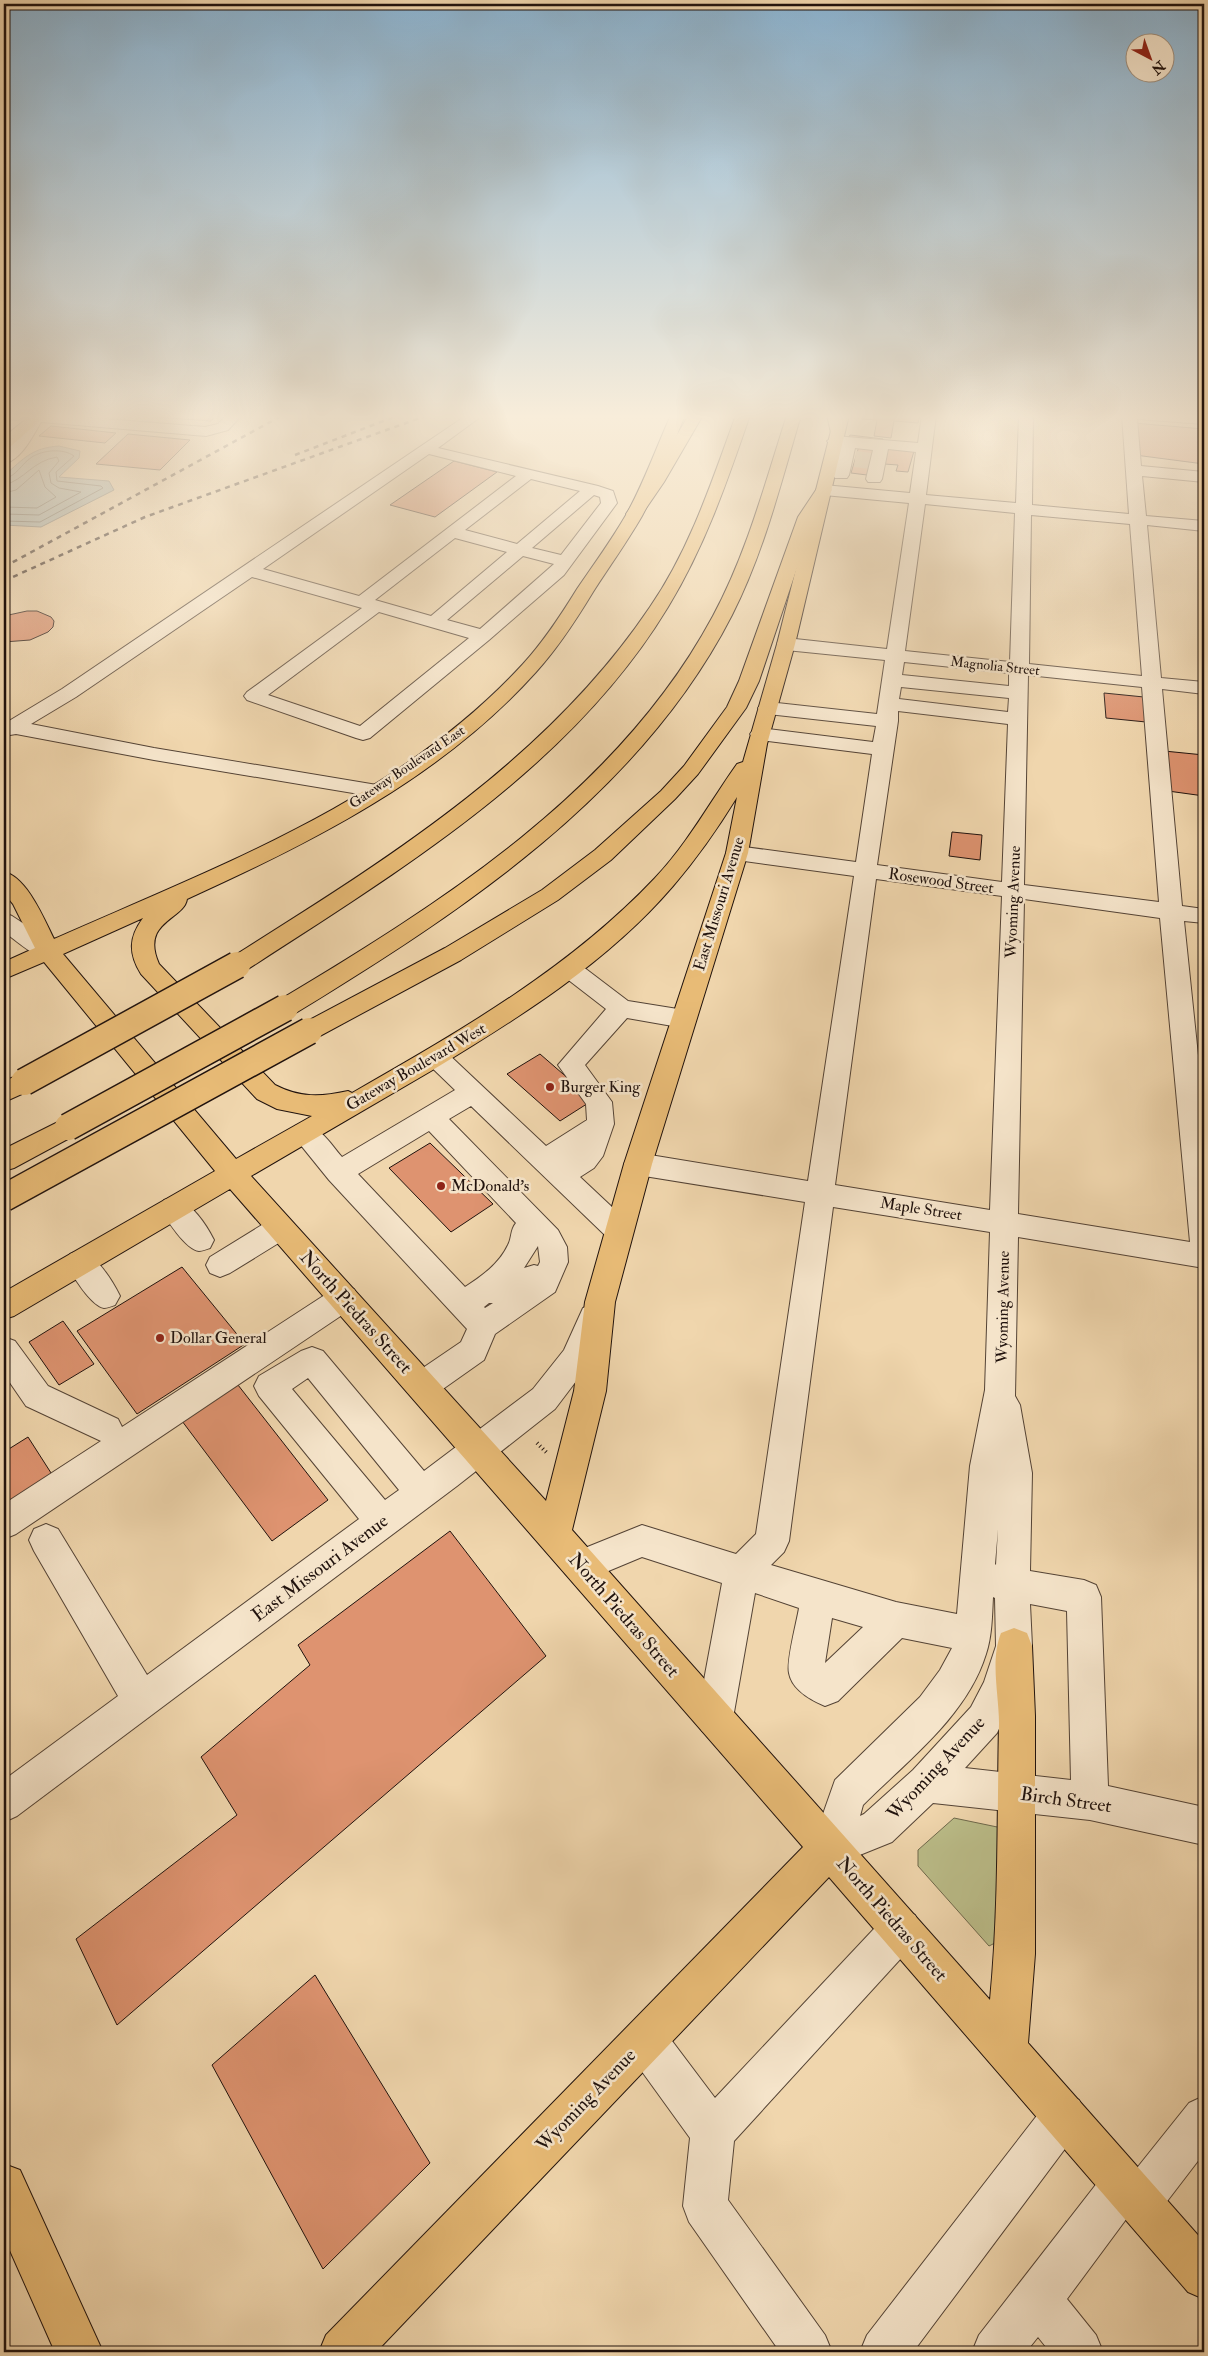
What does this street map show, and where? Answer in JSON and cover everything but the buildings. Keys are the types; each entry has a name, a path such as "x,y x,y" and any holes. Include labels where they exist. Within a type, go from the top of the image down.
{"main road":[{"name":"Gateway Boulevard East","path":"4,971 307,832 377,791 435,752 476,720 530,668 559,631 627,525"},
{"path":"14,1087 237,965 442,830 494,790 539,751 577,712 644,632 671,587 703,525"},
{"path":"4,1161 285,1008 349,971 505,861 566,811 627,749 675,691 697,660 722,617 752,550 760,525"},
{"path":"4,1198 453,954 550,895 603,855 668,795 691,770 736,708 749,681 803,525"},
{"name":"East Missouri Avenue","path":"554,1534 590,1391 600,1302 619,1231 638,1164 737,853 759,739 786,644 832,525"},
{"name":"Gateway Boulevard West","path":"4,1307 436,1057 530,998 570,969 644,903 681,864 718,816 759,739"},
{"name":"North Piedras Street","path":"4,879 23,901 48,951 233,1174 554,1534 1204,2276"},
{"path":"192,886 153,921 145,933 141,945 143,957 149,968 266,1092 291,1105 331,1106 369,1095"},
{"path":"1006,2048 1015,1954 1017,1716 1014,1646"},
{"name":"Wyoming Avenue","path":"343,2352 830,1848"},
{"path":"4,2186 79,2352"}],"street":[{"path":"8,729 77,688 315,525"},
{"path":"461,525 369,604 254,696 363,734 546,583 566,562 593,525"},
{"path":"434,622 550,525"},
{"path":"715,1718 740,1573 772,1540 914,525"},
{"name":"Wyoming Avenue","path":"830,1848 848,1793 933,1710 953,1683 969,1653 973,1635 986,1466 1001,1390 1024,525"},
{"path":"1137,525 1153,683 1171,911 1204,1244"},
{"path":"452,532 566,562"},
{"path":"249,571 483,636"},
{"name":"Magnolia Street","path":"786,644 1204,688"},
{"path":"893,680 1019,693"},
{"path":"768,708 1018,719"},
{"path":"8,729 377,791"},
{"path":"759,739 884,749"},
{"name":"Rosewood Street","path":"737,853 1204,916"},
{"name":"North Piedras Street","path":"4,921 48,951"},
{"path":"570,969 621,1008 684,1019"},
{"path":"553,1168 601,1124 599,1102 571,1065 621,1008"},
{"path":"436,1057 619,1231"},
{"path":"340,1172 473,1092"},
{"path":"425,1121 525,1232 522,1248 497,1282 473,1298"},
{"path":"422,1386 473,1351 483,1326 545,1283 554,1262 553,1246 548,1238 425,1121"},
{"path":"304,1133 340,1172 473,1298 483,1326"},
{"name":"Maple Street","path":"638,1164 1204,1256"},
{"path":"174,1208 200,1240"},
{"path":"220,1265 280,1228"},
{"path":"80,1262 105,1296"},
{"path":"4,1523 344,1298"},
{"name":"East Missouri Avenue","path":"4,1802 479,1450 544,1398 561,1380 589,1333 600,1302"},
{"path":"4,1350 37,1396 107,1429"},
{"path":"382,1522 270,1386 312,1360 421,1492"},
{"name":"Wyoming Avenue","path":"830,1848 878,1828 926,1783 984,1720 1000,1690 1014,1646 1013,1585 1016,1473 1001,1390"},
{"path":"46,1540 142,1700"},
{"path":"582,1566 642,1541 818,1597 896,1619 973,1635"},
{"path":"976,1577 1084,1597 1090,1800"},
{"path":"818,1597 806,1672 825,1688 896,1619"},
{"name":"Birch Street","path":"926,1783 1090,1800 1204,1826"},
{"path":"808,2352 705,2206 713,2132 901,1929"},
{"path":"645,2040 713,2132"},
{"path":"884,2352 1064,2115"},
{"path":"996,2352 1038,2299 1131,2193 1204,2118"},
{"path":"1038,2299 1078,2352"}],"green space":[{"path":"954,1818 1002,1828 997,1942 989,1946 918,1866 918,1850"}],"water":[{"path":"4,525 45,525 41,527"}],"railway":[{"path":"4,567 81,525"},
{"path":"4,581 127,525"}],"place":[{"name":"Burger King","path":"550,1087"},
{"name":"McDonald's","path":"441,1186"},
{"name":"Dollar General","path":"160,1338"}]}
